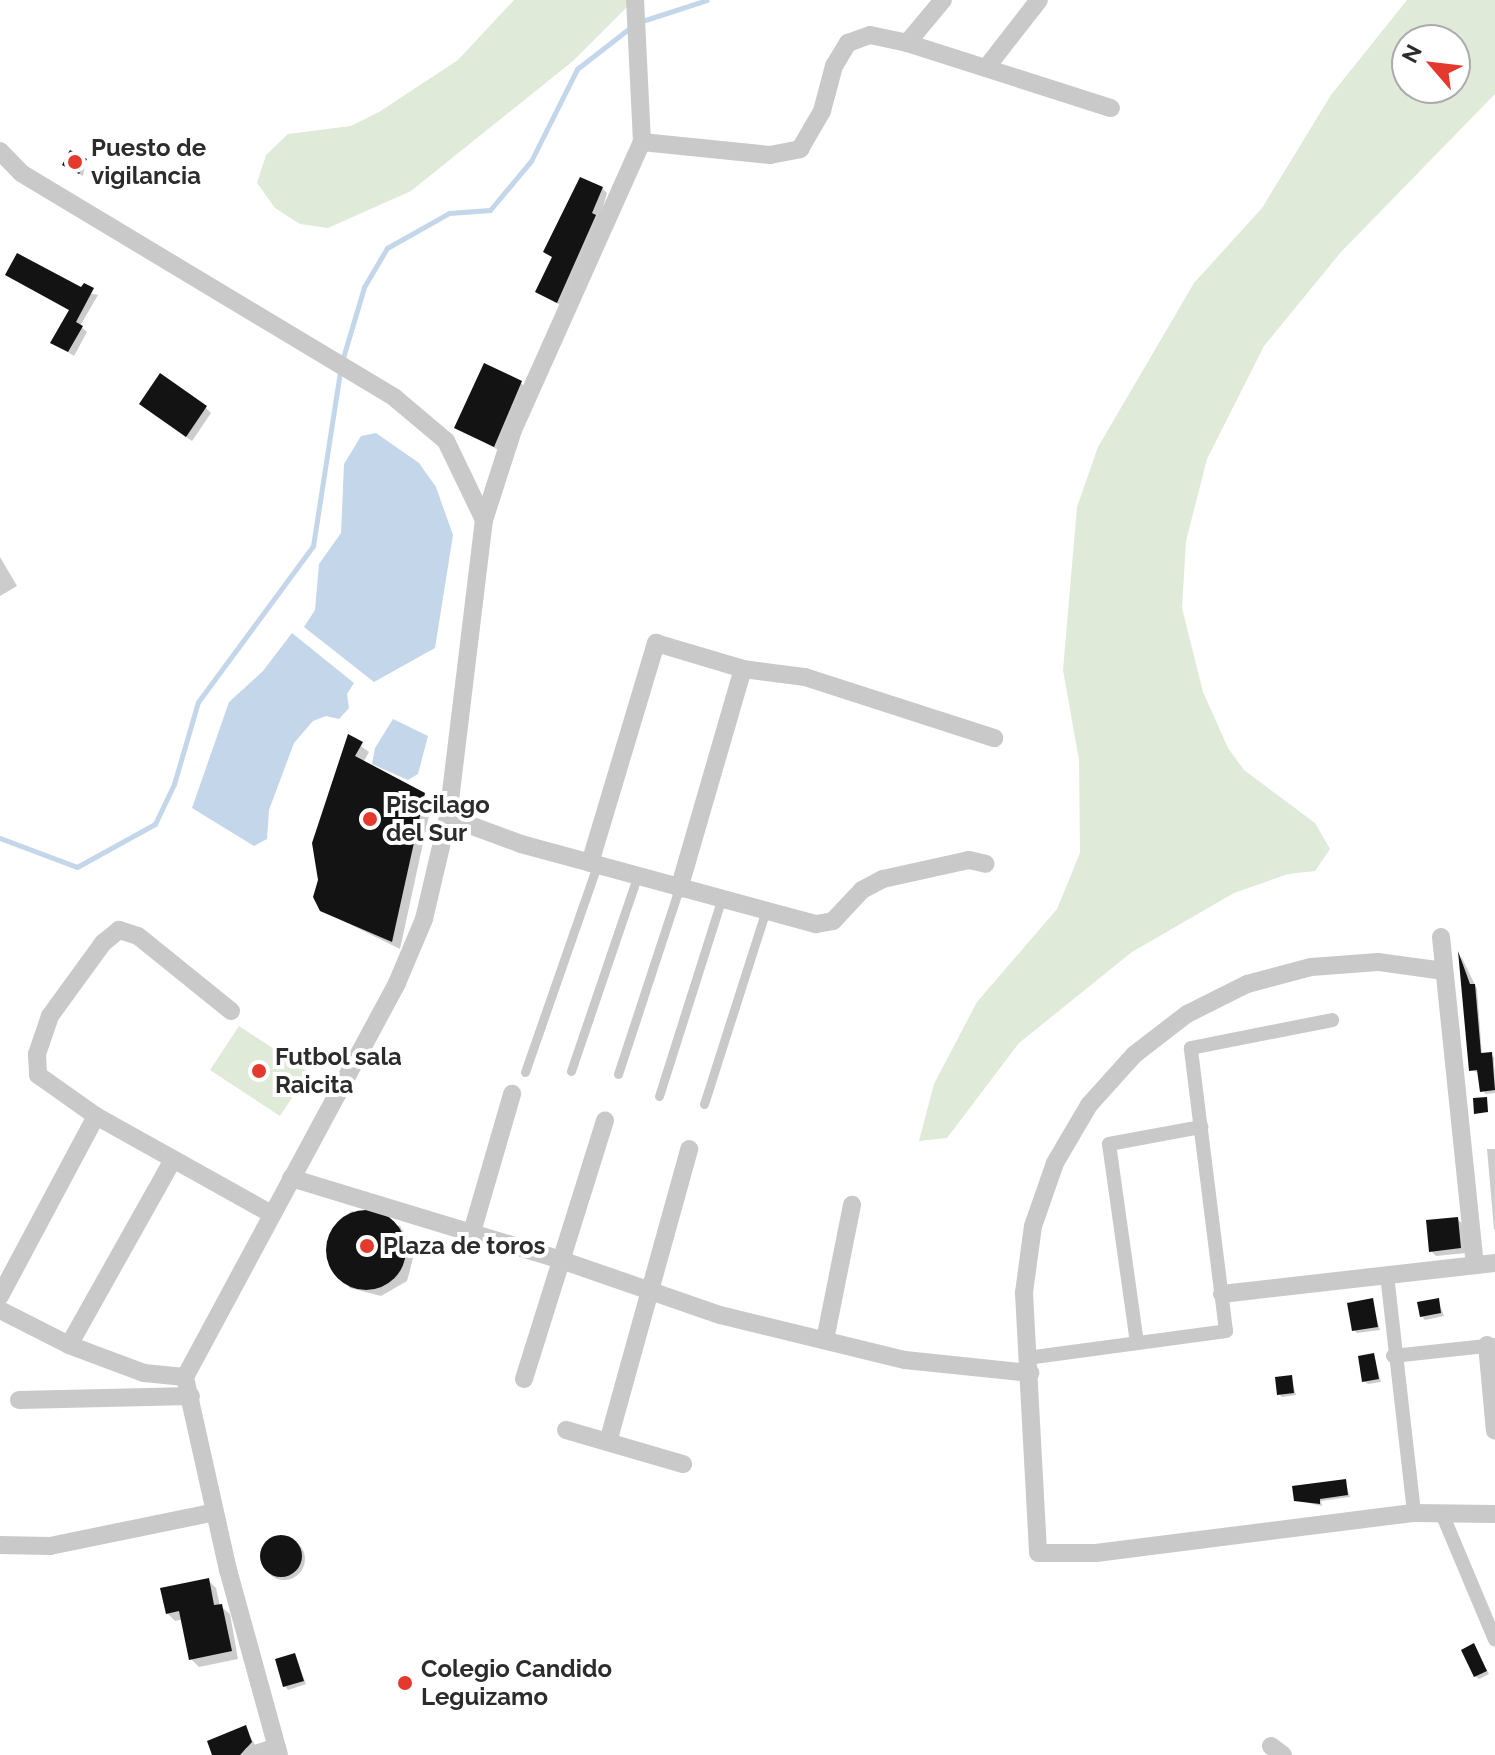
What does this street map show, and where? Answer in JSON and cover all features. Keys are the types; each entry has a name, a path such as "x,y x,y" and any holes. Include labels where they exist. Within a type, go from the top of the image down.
{"street":[{"path":"252,1755 278,1751 215,1512 185,1377 397,983 424,919 448,817 484,520 513,430 642,142 635,0"},
{"path":"907,43 943,0"},
{"path":"986,68 1039,0"},
{"path":"642,142 770,155 800,149 822,111 834,66 848,43 870,35 907,43 1111,108"},
{"path":"0,151 21,173 395,398 446,441 484,520"},
{"path":"594,864 656,643 743,669 805,677 994,738"},
{"path":"679,889 743,669"},
{"path":"448,817 637,877 816,924 833,921 862,890 883,879 969,860 986,864"},
{"path":"231,1011 138,936 119,930 111,936 50,1016 37,1054 38,1075 96,1116 271,1214"},
{"path":"1441,937 1475,1265"},
{"path":"1444,971 1378,962 1311,967 1247,984 1211,1002 1134,1055 1089,1105 1055,1163 1033,1226 1026,1279 1038,1553 1096,1553 1414,1513 1443,1516 1495,1514"},
{"path":"291,1178 561,1260 649,1291 825,1340 905,1360 1029,1366 1137,1343 1226,1331 1191,1048 1332,1020"},
{"path":"472,1232 512,1094"},
{"path":"0,1296 96,1116"},
{"path":"524,1379 605,1120"},
{"path":"1137,1343 1109,1144 1201,1127"},
{"path":"608,1442 689,1149"},
{"path":"69,1345 173,1160"},
{"path":"825,1340 852,1205"},
{"path":"1222,1294 1495,1263"},
{"path":"1387,1275 1393,1356 1414,1513"},
{"path":"0,1310 69,1345 144,1373 185,1377"},
{"path":"1393,1356 1491,1345 1495,1431"},
{"path":"19,1400 191,1396"},
{"path":"566,1430 683,1464"},
{"path":"0,1545 50,1546 215,1512"},
{"path":"1443,1516 1495,1640"}],"lane":[{"path":"525,1072 594,864"},
{"path":"571,1071 637,877"},
{"path":"618,1074 679,889"},
{"path":"659,1096 721,901"},
{"path":"704,1104 765,913"}],"green space":[{"path":"514,0 634,0 573,61 411,191 328,228 300,224 275,208 257,183 266,155 288,134 351,126 379,112 458,60"},
{"path":"1407,0 1495,0 1495,94 1341,252 1264,346 1207,459 1186,541 1182,608 1203,692 1228,748 1244,770 1315,823 1330,849 1315,871 1288,874 1234,893 1132,952 1019,1043 947,1138 919,1141 934,1084 977,1002 1057,909 1080,853 1079,760 1063,670 1077,507 1098,447 1194,283 1262,208 1331,95"},
{"name":"Futbol sala Raicita","path":"239,1026 309,1072 280,1116 210,1070"}],"water":[{"path":"376,433 419,463 436,487 453,535 435,648 374,682 304,627 315,610 319,564 341,533 344,464 361,436"},
{"path":"292,633 354,683 347,694 349,708 339,719 326,716 313,721 294,743 269,810 267,839 254,846 192,808 229,702 263,671"},
{"name":"Piscilago del Sur","path":"393,719 428,736 418,774 408,780 372,764 375,748"}],"building":[{"name":"Puesto de vigilancia","path":"70,150 87,159 79,174 62,165"},
{"path":"580,177 603,187 592,213 596,215 557,303 535,292 552,257 543,252"},
{"path":"17,253 81,287 84,283 94,288 76,322 83,326 68,352 50,343 69,310 5,275"},
{"path":"484,363 522,381 494,447 454,428"},
{"path":"160,373 207,406 186,437 139,404"},
{"name":"Piscilago del Sur","path":"348,734 363,742 355,756 425,793 392,942 320,911 313,897 318,880 312,843"},
{"path":"1458,951 1470,984 1475,984 1481,1053 1492,1052 1495,1090 1480,1092 1477,1070 1469,1071"},
{"path":"1487,1097 1488,1112 1474,1114 1473,1098"},
{"name":"Plaza de toros","path":"366,1210 381,1213 394,1222 403,1235 406,1250 403,1265 394,1278 381,1287 366,1290 351,1287 338,1278 329,1265 326,1250 329,1235 338,1222 351,1213"},
{"path":"1458,1217 1461,1248 1429,1252 1426,1220"},
{"path":"1373,1298 1378,1327 1352,1331 1347,1303"},
{"path":"1439,1298 1441,1313 1420,1317 1417,1302"},
{"path":"1374,1353 1379,1379 1362,1382 1358,1356"},
{"path":"1292,1375 1294,1393 1277,1395 1275,1377"},
{"path":"1346,1479 1348,1495 1320,1499 1320,1504 1294,1501 1292,1486"},
{"path":"281,1535 296,1541 302,1556 296,1571 281,1577 266,1571 260,1556 266,1541"},
{"path":"209,1578 214,1605 222,1604 232,1651 189,1660 179,1611 166,1614 160,1588"},
{"path":"1474,1643 1487,1671 1474,1677 1461,1650"},
{"path":"295,1653 304,1681 283,1687 275,1659"},
{"path":"246,1725 252,1742 240,1755 212,1755 207,1741"}],"waterway":[{"path":"639,22 707,0"},
{"path":"342,361 364,287 387,248 449,213 490,210 531,161 577,69 631,27"},
{"path":"0,838 77,867 155,824 174,784 198,702 313,546 340,371"}],"place":[{"name":"Puesto de vigilancia","path":"75,162"},
{"name":"Piscilago del Sur","path":"370,819"},
{"name":"Futbol sala Raicita","path":"259,1071"},
{"name":"Plaza de toros","path":"367,1246"},
{"name":"Colegio Candido Leguizamo","path":"405,1683"}]}
